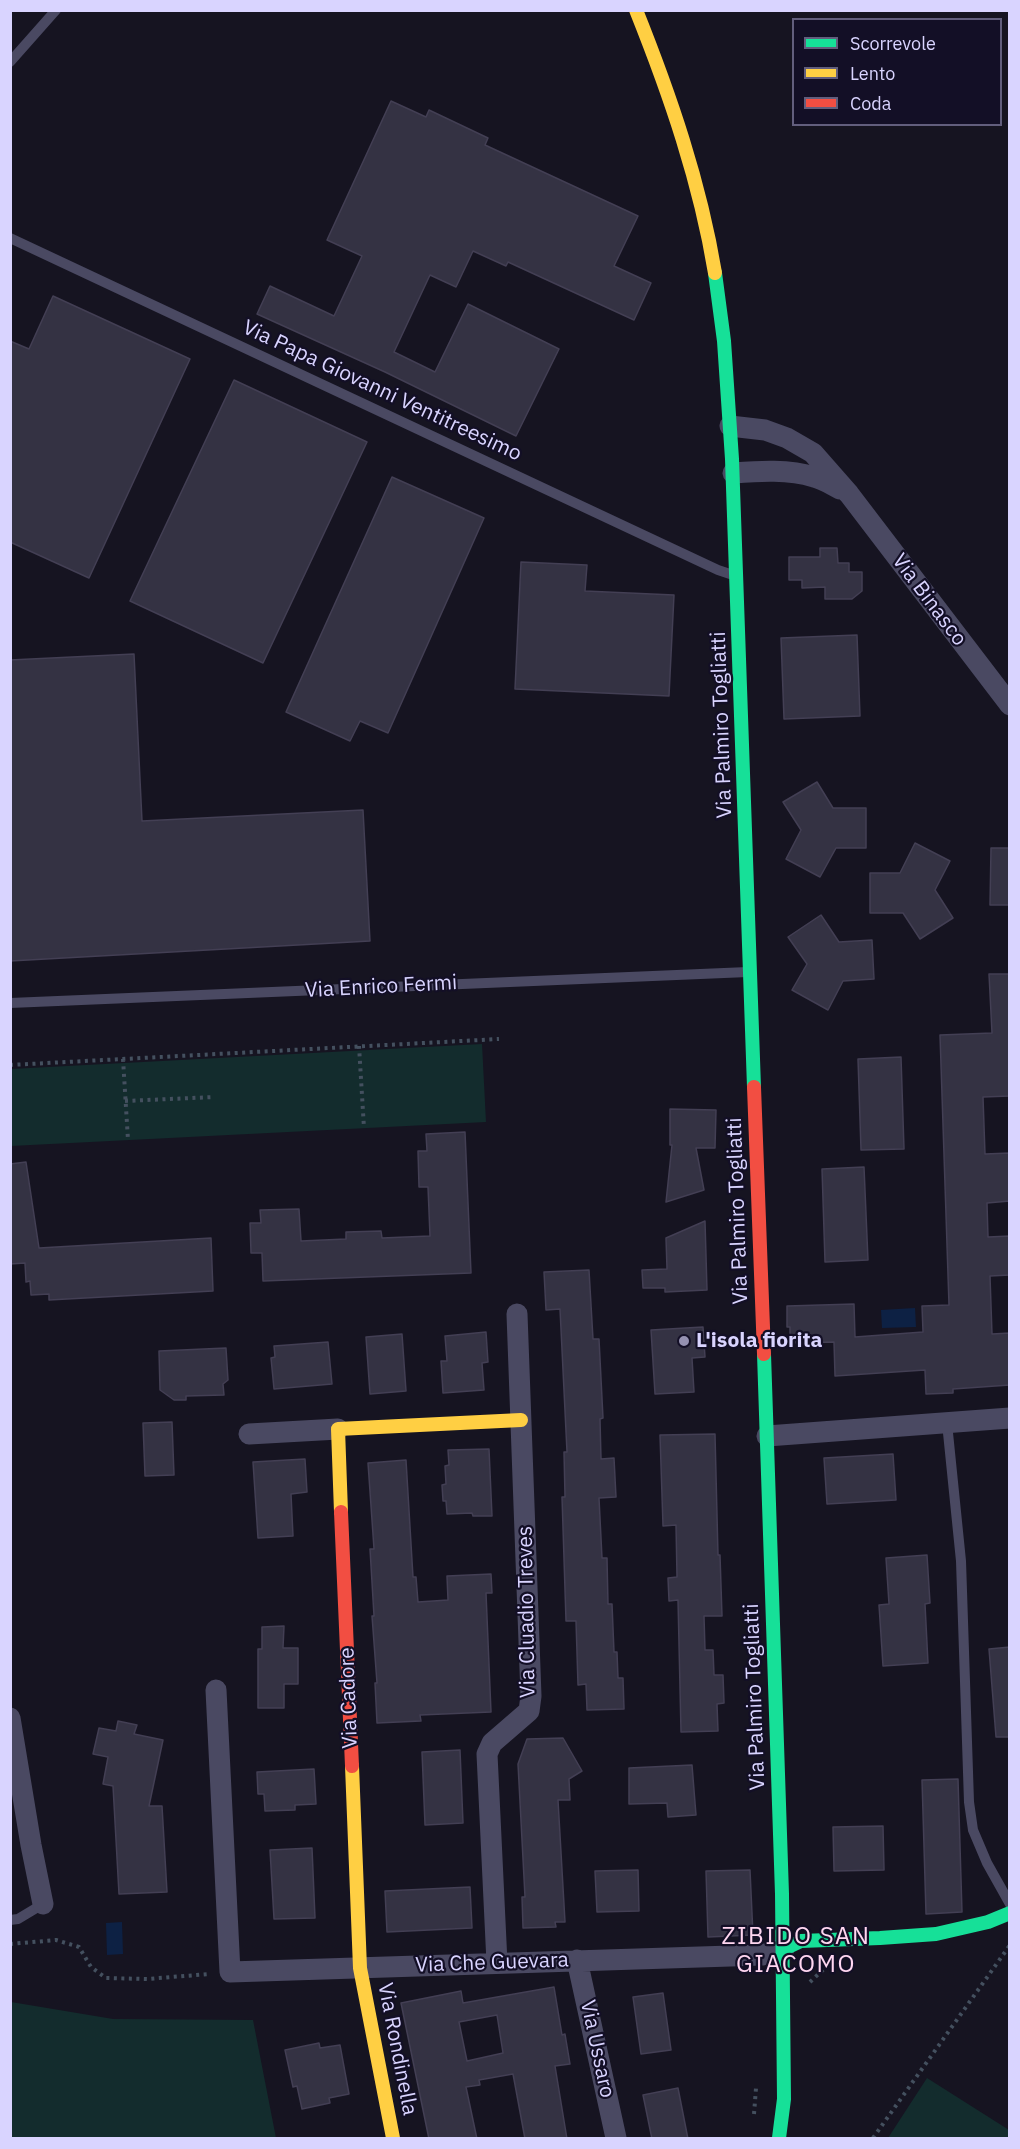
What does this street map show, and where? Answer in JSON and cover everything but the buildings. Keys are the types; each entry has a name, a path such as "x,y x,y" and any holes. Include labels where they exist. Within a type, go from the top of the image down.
{"street":[{"name":"Via Palmiro Togliatti","path":"636,10 661,72 684,140 713,262 724,339 730,426 784,1949 784,2099 779,2139"},
{"name":"Via Binasco","path":"730,426 765,430 787,438 813,453 849,494 1010,705"},
{"name":"Via Binasco","path":"733,472 762,471 814,477 849,494"},
{"name":"Via Cluadio Treves","path":"497,1963 487,1754 492,1743 529,1711 531,1696 517,1314"},
{"path":"767,1436 1010,1418"},
{"path":"249,1434 521,1420"},
{"name":"Via Cadore","path":"338,1429 360,1968"},
{"path":"216,1690 230,1972"},
{"path":"10,1718 43,1904"},
{"path":"784,1949 801,1941 921,1935 975,1927 994,1922 1010,1913"},
{"name":"Via Che Guevara","path":"230,1972 762,1955 784,1949"},
{"name":"Via Ussaro","path":"578,1960 616,2139"},
{"name":"Via Rondinella","path":"360,1968 393,2139"}],"lane":[{"path":"10,62 56,10"},
{"name":"Via Papa Giovanni Ventitreesimo","path":"10,238 737,577"},
{"name":"Via Enrico Fermi","path":"10,1003 751,972"},
{"path":"947,1423 961,1561 969,1802 973,1830 987,1863 1010,1904"},
{"path":"10,1920 18,1919 43,1904"}],"path":[{"path":"10,1065 499,1039"},
{"path":"359,1047 364,1128"},
{"path":"123,1059 128,1140"},
{"path":"125,1101 214,1097"},
{"path":"10,1944 56,1940 79,1947 91,1967 106,1978 147,1979 230,1972"},
{"path":"873,2139 1010,1945"}],"green space":[{"path":"482,1044 486,1122 11,1146 11,1069"},
{"path":"11,2002 113,2019 253,2020 276,2138 11,2138"},
{"path":"927,2078 1009,2130 1009,2138 888,2138"}],"water":[{"path":"915,1308 916,1327 882,1328 881,1310"},
{"path":"122,1922 123,1954 107,1955 106,1923"}],"traffic: fast":[{"path":"715,273 724,341 732,459 754,1087"},
{"path":"764,1354 782,1894 784,2099 779,2138"},
{"path":"784,1949 801,1941 936,1934 988,1922 1010,1913"}],"traffic: slow":[{"path":"636,10 683,139 701,205 715,273"},
{"path":"341,1512 338,1429 521,1420"},
{"path":"352,1766 360,1968 393,2138"}],"traffic: jam":[{"path":"754,1087 764,1354"},
{"path":"341,1512 352,1766"}],"place":[{"name":"L'isola fiorita","path":"684,1341"}],"district":[{"name":"ZIBIDO SAN GIACOMO","path":"796,1951"}]}
